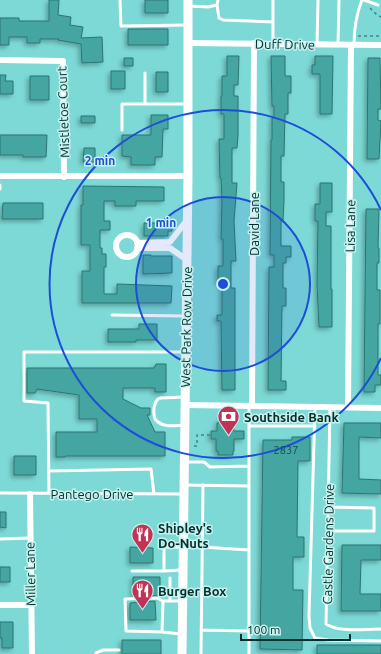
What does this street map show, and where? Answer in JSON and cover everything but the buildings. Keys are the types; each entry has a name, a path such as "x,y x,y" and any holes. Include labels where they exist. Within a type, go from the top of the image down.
{"main road":[{"name":"West Park Row Drive","path":"182,654 188,176 188,3"}],"street":[{"name":"Duff Drive","path":"188,43 381,45"},
{"name":"David Lane","path":"251,405 254,44"},
{"name":"Lisa Lane","path":"348,407 353,45"},
{"name":"Mistletoe Court","path":"0,60 63,61 64,177"},
{"path":"0,176 188,176"},
{"path":"170,245 187,220"},
{"path":"137,246 170,245 187,260"},
{"path":"185,401 251,405 381,408"},
{"name":"Miller Lane","path":"30,494 30,605 32,654"},
{"path":"0,605 30,605"}],"lane":[{"path":"120,0 121,26 188,25"},
{"path":"218,0 217,5 219,18 223,20 273,22"},
{"path":"273,0 273,44"},
{"path":"318,0 318,44"},
{"path":"338,44 339,0"},
{"path":"353,45 357,12 363,0 378,5"},
{"path":"188,3 208,7 217,5"},
{"path":"145,73 145,104"},
{"path":"122,130 122,104 188,104"},
{"path":"112,315 186,316"},
{"path":"49,493 48,403 24,401 24,352 186,352"},
{"path":"185,401 161,398 158,399 154,407 155,420 163,425 185,425"},
{"path":"249,654 248,466 251,405"},
{"path":"315,407 308,616 310,628 315,638 328,640 381,641"},
{"name":"Castle Gardens Drive","path":"330,407 326,624 332,628 340,629 381,629"},
{"path":"249,426 315,426"},
{"path":"185,462 204,462 210,467 248,466"},
{"path":"49,471 151,469 154,494"},
{"path":"201,654 202,485"},
{"name":"Pantego Drive","path":"0,493 154,494 184,490 202,485 249,486"},
{"path":"328,507 374,508 374,532 328,531"},
{"path":"0,539 30,538"},
{"path":"164,571 164,547 202,547 249,550"},
{"path":"132,571 183,570"},
{"path":"170,578 170,601"},
{"path":"183,601 163,601 156,598 126,599 126,631 183,634"},
{"path":"162,632 163,601"},
{"path":"201,630 250,631"},
{"path":"96,654 96,652 103,650 119,650"}],"path":[{"path":"369,2 371,10 381,17"},
{"path":"354,36 381,36"},
{"path":"194,446 197,446 197,436 211,435"}],"place":[{"name":"Southside Bank","path":"228,436"},
{"name":"Shipley's Do-Nuts","path":"142,554"},
{"name":"Burger Box","path":"143,610"}]}
